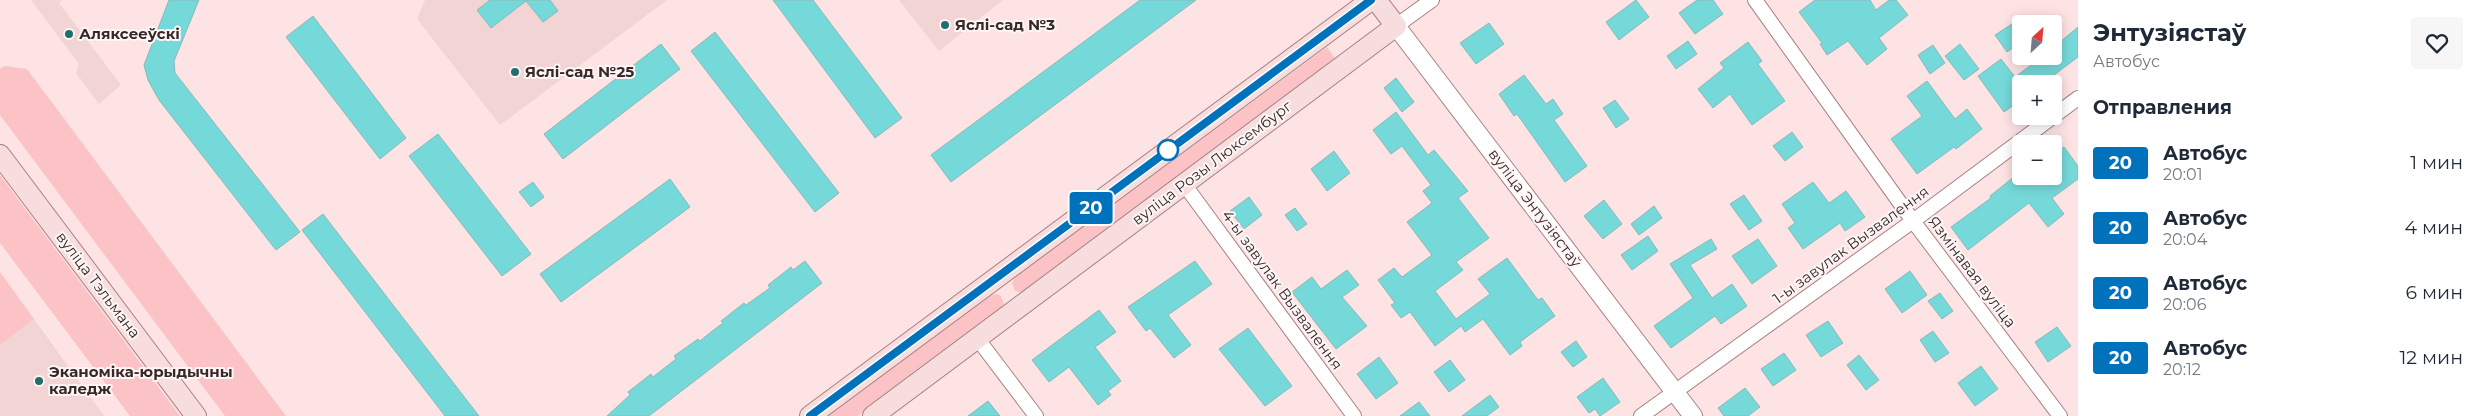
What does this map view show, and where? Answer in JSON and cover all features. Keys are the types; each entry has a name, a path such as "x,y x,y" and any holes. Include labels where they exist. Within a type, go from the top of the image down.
{"main road":[{"path":"810,416 1371,0"},
{"name":"вуліца Энтузіястаў","path":"1376,0 1396,26"},
{"name":"вуліца Розы Люксембург","path":"873,416 1396,26"},
{"name":"вуліца Тэльмана","path":"0,155 196,416"}],"street":[{"name":"вуліца Розы Люксембург","path":"1396,26 1432,0"},
{"name":"Язмінавая вуліца","path":"1755,0 1913,221 2060,416"},
{"name":"вуліца Энтузіястаў","path":"1396,26 1693,416"},
{"name":"1-ы завулак Вызвалення","path":"1641,416 1913,221 2078,98"},
{"name":"4-ы завулак Вызвалення","path":"1184,184 1354,416"},
{"path":"977,338 1036,416"}],"shaded area":[{"name":"Аляксееўскі","path":"31,0 62,0 59,3 121,85 99,104 76,73 79,64"},
{"name":"Яслі-сад №25","path":"425,0 667,0 500,125 417,19"},
{"name":"Яслі-сад №3","path":"899,0 1003,0 939,51"},
{"path":"1327,47 1338,63 1023,293 1015,291 1012,283 1016,276"},
{"path":"4,66 27,69 286,416 225,416 0,115 0,69"},
{"path":"0,175 180,416 130,416 0,243"},
{"path":"0,272 34,319 0,345"},
{"path":"997,294 1001,296 1004,304 1001,311 858,416 826,416 989,296"},
{"name":"Эканоміка-юрыдычны каледж","path":"34,319 104,416 0,416 0,345"}],"building":[{"path":"169,0 199,0 174,61 175,73 300,232 276,250 159,100 148,80 144,65"},
{"path":"490,0 550,0 558,11 543,22 526,1 491,28 477,10"},
{"path":"773,0 813,0 902,118 875,138"},
{"path":"1140,0 1196,0 951,182 931,155"},
{"path":"1636,0 1649,17 1619,40 1606,22"},
{"path":"1697,0 1713,0 1723,14 1695,34 1679,13"},
{"path":"1815,0 1870,0 1876,10 1889,0 1896,0 1908,15 1879,38 1887,49 1867,65 1848,41 1827,55 1820,44 1822,43 1799,12"},
{"path":"313,16 406,138 380,159 286,37"},
{"path":"1489,23 1504,44 1476,64 1460,43"},
{"path":"2012,24 2012,48 2007,52 1995,35"},
{"path":"2078,27 2078,57 2054,75 2018,75 2031,65 2062,65 2062,40"},
{"path":"715,32 839,193 815,212 691,51"},
{"path":"1688,41 1697,54 1676,69 1667,56"},
{"path":"1748,42 1762,61 1758,64 1785,101 1752,125 1730,94 1713,108 1698,89 1724,68 1720,63"},
{"path":"661,44 680,69 563,159 544,134"},
{"path":"1960,44 1979,69 1964,80 1945,56"},
{"path":"1933,45 1945,63 1930,74 1918,55"},
{"path":"2001,59 2013,75 2012,106 2004,112 1978,76"},
{"path":"1524,75 1546,104 1553,99 1563,114 1554,120 1587,166 1565,182 1517,114 1514,116 1499,94"},
{"path":"1396,78 1414,102 1402,112 1384,88"},
{"path":"1927,81 1955,119 1967,109 1982,129 1956,149 1954,147 1917,174 1891,139 1922,116 1907,96"},
{"path":"1615,100 1629,119 1616,128 1603,108"},
{"path":"1396,112 1428,155 1434,150 1468,191 1458,198 1489,238 1456,262 1463,270 1435,291 1456,319 1490,294 1478,279 1507,258 1538,300 1542,298 1555,316 1520,342 1522,346 1510,355 1483,319 1465,332 1461,326 1435,346 1410,312 1401,318 1391,305 1395,303 1378,280 1394,268 1402,277 1432,255 1407,222 1432,203 1423,191 1431,185 1402,146 1391,154 1373,130"},
{"path":"1792,132 1803,147 1785,161 1773,146"},
{"path":"438,134 531,254 502,276 409,156"},
{"path":"2064,147 2078,166 2078,179 2052,198 2064,214 2048,227 2029,203 1968,250 1951,227 1991,198 1990,196 2012,178 2012,185 2062,185 2062,148"},
{"path":"1334,151 1350,173 1327,191 1311,169"},
{"path":"670,179 690,207 561,302 540,274"},
{"path":"533,182 544,197 531,207 519,192"},
{"path":"1813,182 1829,203 1846,191 1865,217 1845,231 1840,223 1803,249 1788,228 1795,223 1782,204"},
{"path":"1744,195 1762,221 1749,230 1730,204"},
{"path":"1249,197 1262,215 1244,229 1230,211"},
{"path":"1604,200 1622,224 1603,239 1584,216"},
{"path":"1654,206 1662,218 1639,235 1631,224"},
{"path":"1295,208 1307,224 1297,231 1285,215"},
{"path":"323,214 479,416 445,416 302,230"},
{"path":"1648,236 1658,251 1632,270 1621,255"},
{"path":"1711,239 1717,249 1690,265 1712,298 1732,284 1747,306 1721,324 1715,316 1671,348 1654,326 1693,298 1670,264"},
{"path":"1758,239 1777,266 1752,284 1732,256"},
{"path":"805,261 822,283 649,416 607,416 630,395 628,392 651,374 653,377 676,359 674,356 698,339 700,341 744,303 746,305 770,288 768,285 791,267 793,270"},
{"path":"1195,261 1212,284 1168,315 1191,345 1174,358 1150,328 1146,331 1128,307"},
{"path":"1347,270 1359,285 1342,297 1367,326 1336,349 1292,292 1312,277 1321,289"},
{"path":"1910,271 1927,295 1902,313 1885,289"},
{"path":"1940,293 1953,311 1942,319 1928,301"},
{"path":"1099,310 1116,332 1095,347 1121,381 1108,391 1111,395 1098,405 1069,367 1049,382 1032,360"},
{"path":"1828,321 1843,343 1821,357 1806,335"},
{"path":"2057,327 2071,346 2048,362 2035,342"},
{"path":"1248,328 1292,386 1265,406 1219,349"},
{"path":"1933,331 1949,353 1935,362 1920,340"},
{"path":"1576,341 1587,357 1573,367 1561,352"},
{"path":"1784,353 1796,370 1773,386 1761,369"},
{"path":"1859,355 1879,380 1866,390 1847,365"},
{"path":"1379,357 1398,383 1376,399 1357,374"},
{"path":"1450,360 1465,380 1449,392 1434,372"},
{"path":"1981,366 1998,389 1975,406 1958,383"},
{"path":"1603,378 1620,402 1600,416 1595,409 1589,413 1577,397"},
{"path":"1745,388 1760,407 1748,416 1724,416 1718,408"},
{"path":"1490,395 1499,407 1487,416 1462,416"},
{"path":"988,401 1000,416 968,416"},
{"path":"1419,402 1430,416 1400,416"}],"bus line":[{"name":"20","path":"810,416 1371,0"}],"place":[{"name":"Яслі-сад №3","path":"945,25"},
{"name":"Аляксееўскі","path":"69,34"},
{"name":"Яслі-сад №25","path":"515,72"},
{"name":"Эканоміка-юрыдычны каледж","path":"39,381"}]}
